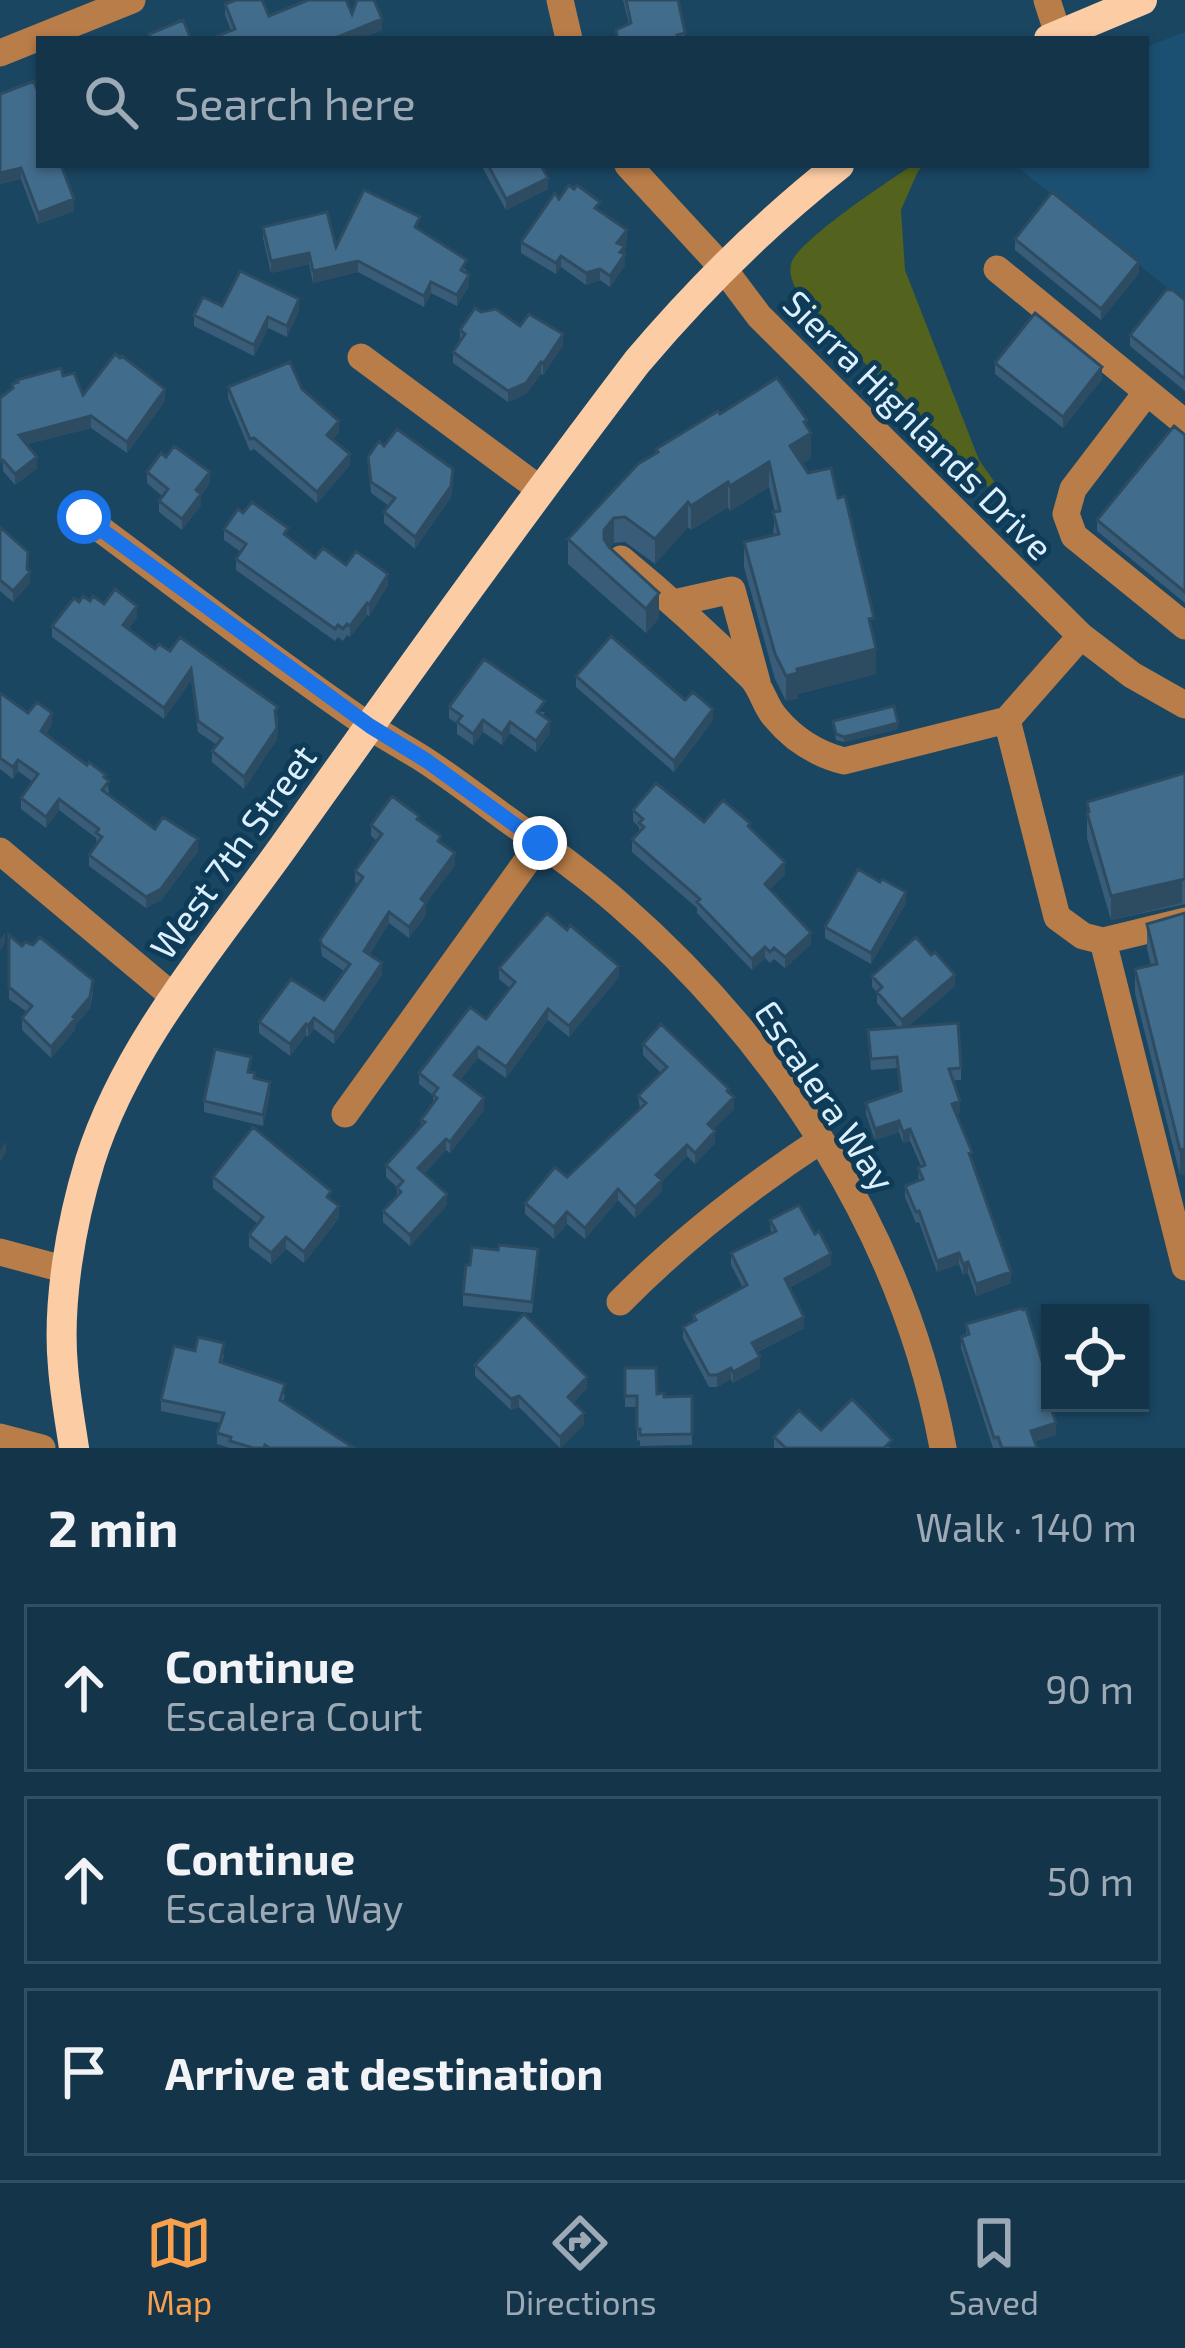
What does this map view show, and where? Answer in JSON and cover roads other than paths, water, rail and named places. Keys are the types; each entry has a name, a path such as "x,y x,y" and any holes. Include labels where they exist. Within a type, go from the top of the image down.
{"main road":[{"path":"1055,36 1142,0"},
{"name":"West 7th Street","path":"74,1448 62,1364 67,1270 81,1195 124,1080 175,998 637,362 758,233 835,168"}],"street":[{"path":"41,36 132,0"},
{"path":"560,0 568,36"},
{"path":"1046,0 1053,36"},
{"path":"0,52 36,38"},
{"name":"Sierra Highlands Drive","path":"631,168 723,268 759,316 1081,636 1132,675 1185,705"},
{"path":"998,269 1185,423"},
{"path":"361,357 542,490"},
{"path":"1147,392 1073,489 1066,514 1074,536 1185,626"},
{"name":"Escalera Way","path":"84,517 370,726 540,843 616,901 674,954 779,1076 866,1222 922,1362 943,1448"},
{"path":"621,559 757,682"},
{"path":"674,603 732,590 757,682 773,716 801,742 844,761 1007,720 1081,636"},
{"path":"1007,720 1057,917 1083,936 1103,940 1185,921"},
{"path":"345,1114 540,843"},
{"path":"0,851 175,998"},
{"path":"1103,940 1185,1267"},
{"path":"620,1303 698,1228 821,1140"},
{"path":"0,1252 67,1270"},
{"path":"0,1437 42,1448"}]}
